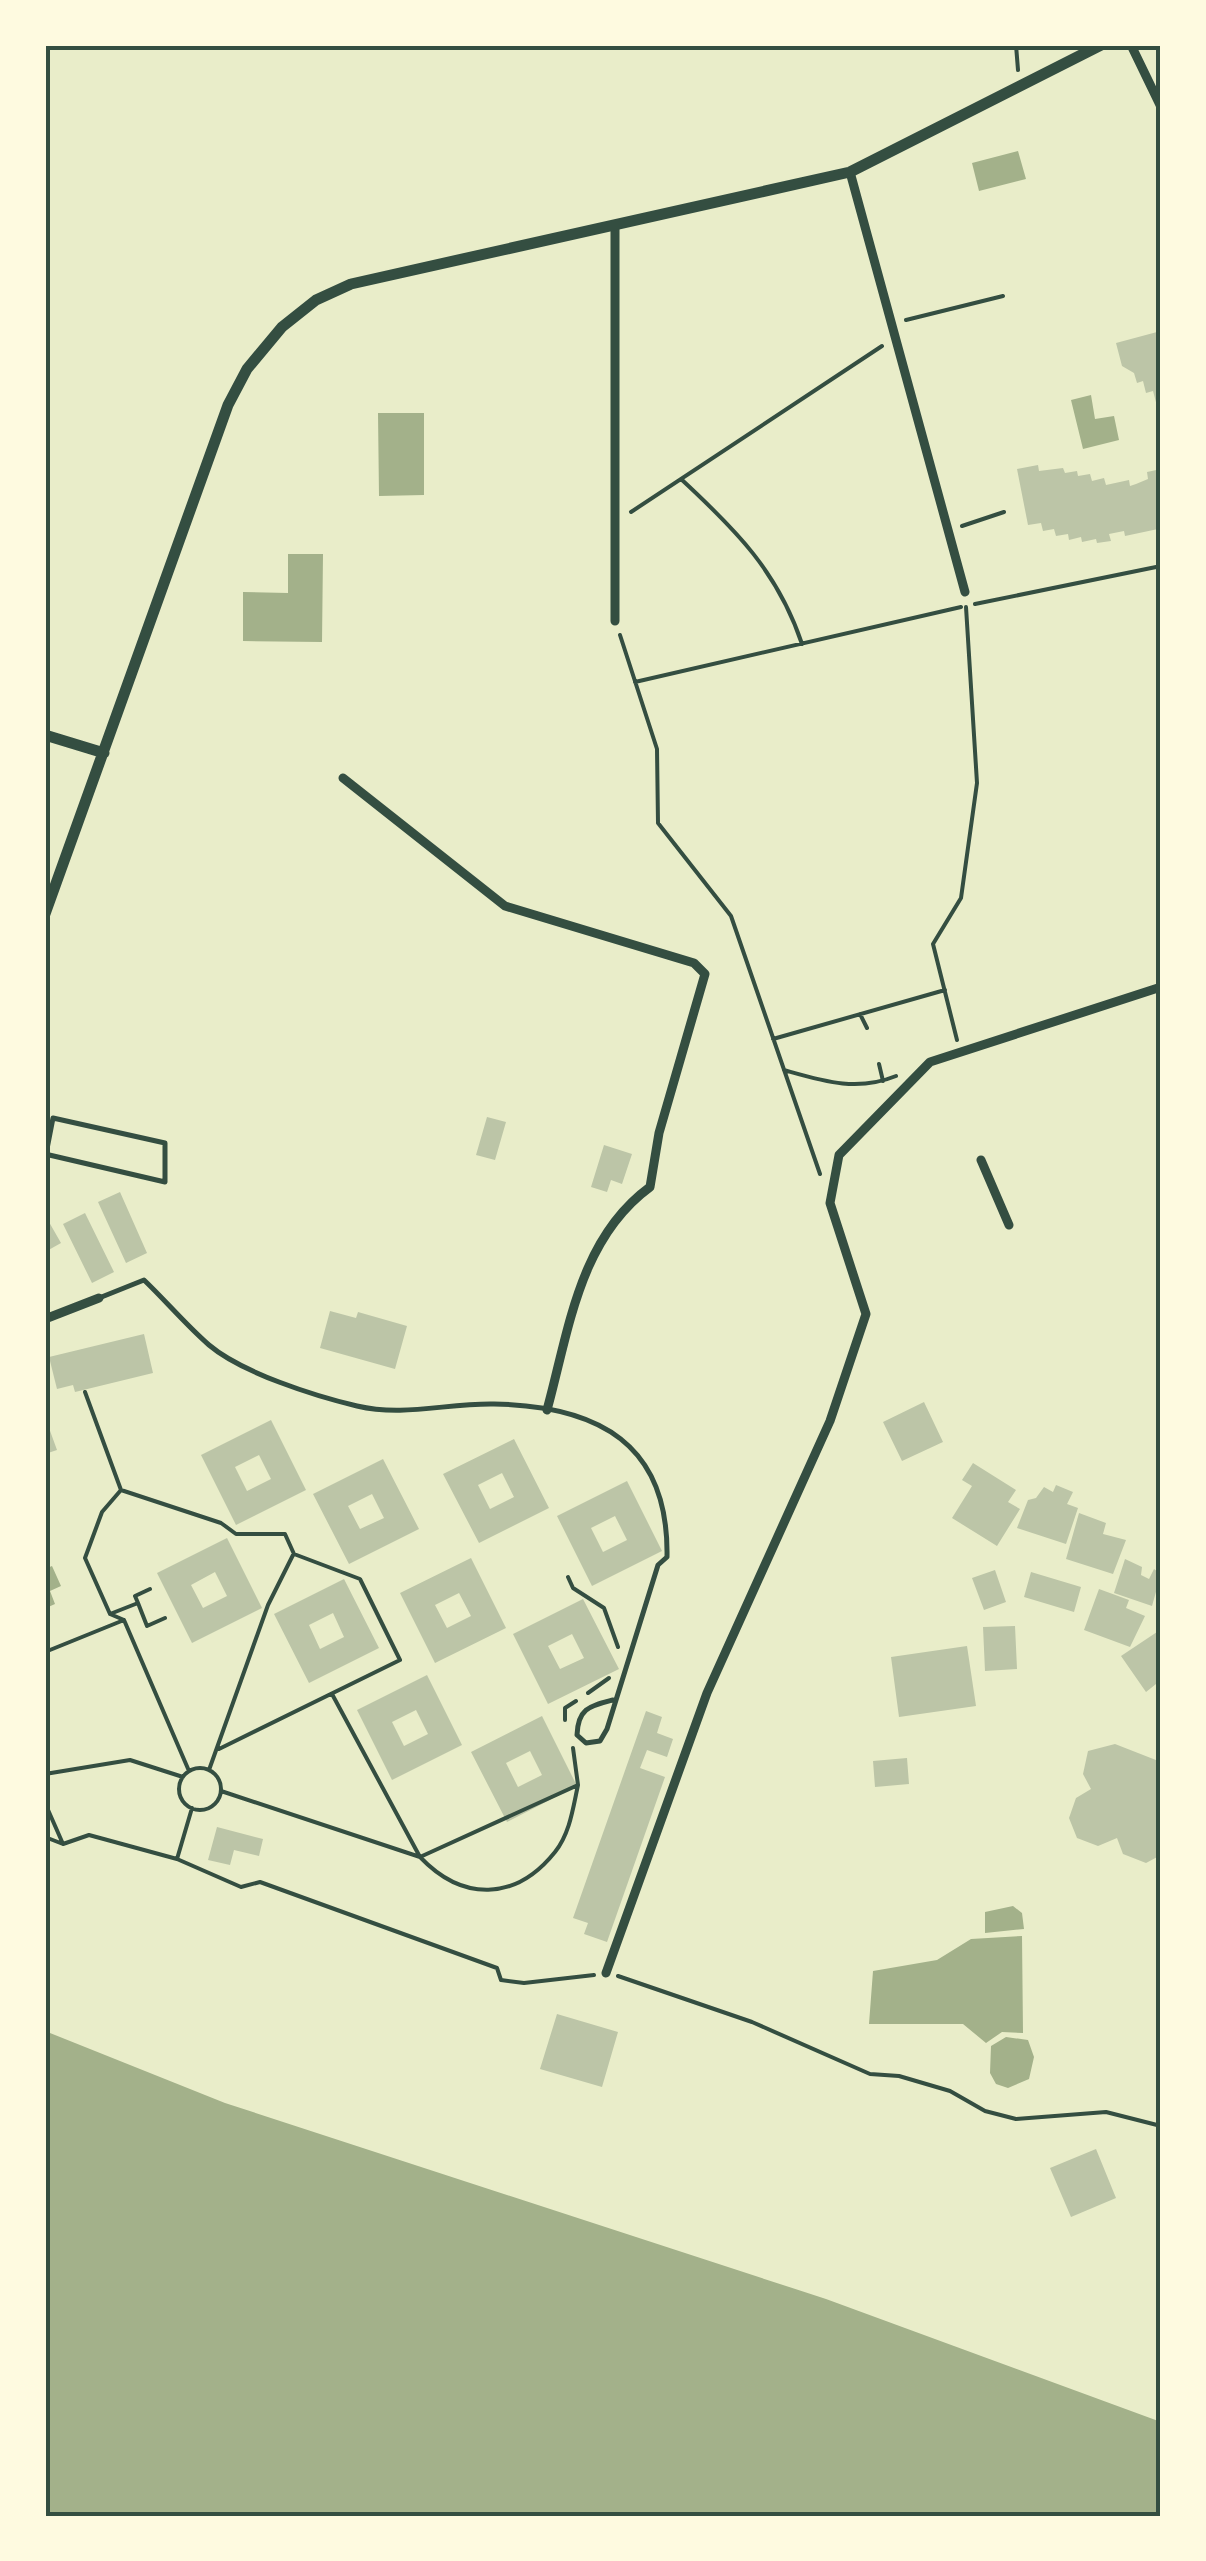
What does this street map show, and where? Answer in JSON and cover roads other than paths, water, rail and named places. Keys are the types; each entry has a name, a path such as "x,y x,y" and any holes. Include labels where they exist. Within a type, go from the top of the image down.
{"street":[{"path":"45,914 228,406 248,369 282,327 316,300 351,284 850,172 1101,45"},
{"path":"1131,45 1161,107"},
{"path":"850,172 964,592"},
{"path":"615,225 615,621"},
{"path":"45,735 104,753"},
{"path":"343,778 505,906 694,963 705,974 659,1133 650,1186 630,1202 604,1233 586,1269 547,1410"},
{"path":"606,1973 707,1693 830,1421 866,1314 830,1203 839,1154 930,1062 1161,987"},
{"path":"981,1160 1010,1225"},
{"path":"45,1319 99,1298"}],"lane":[{"path":"53,1118 165,1142 164,1182 131,1174 46,1154 53,1118"},
{"path":"99,1298 144,1280 211,1347 306,1390 362,1407 404,1412 493,1404 547,1410 592,1420 636,1447 663,1502 667,1557 658,1565 600,1741 586,1744 577,1734 578,1718 586,1707 613,1700"}]}
